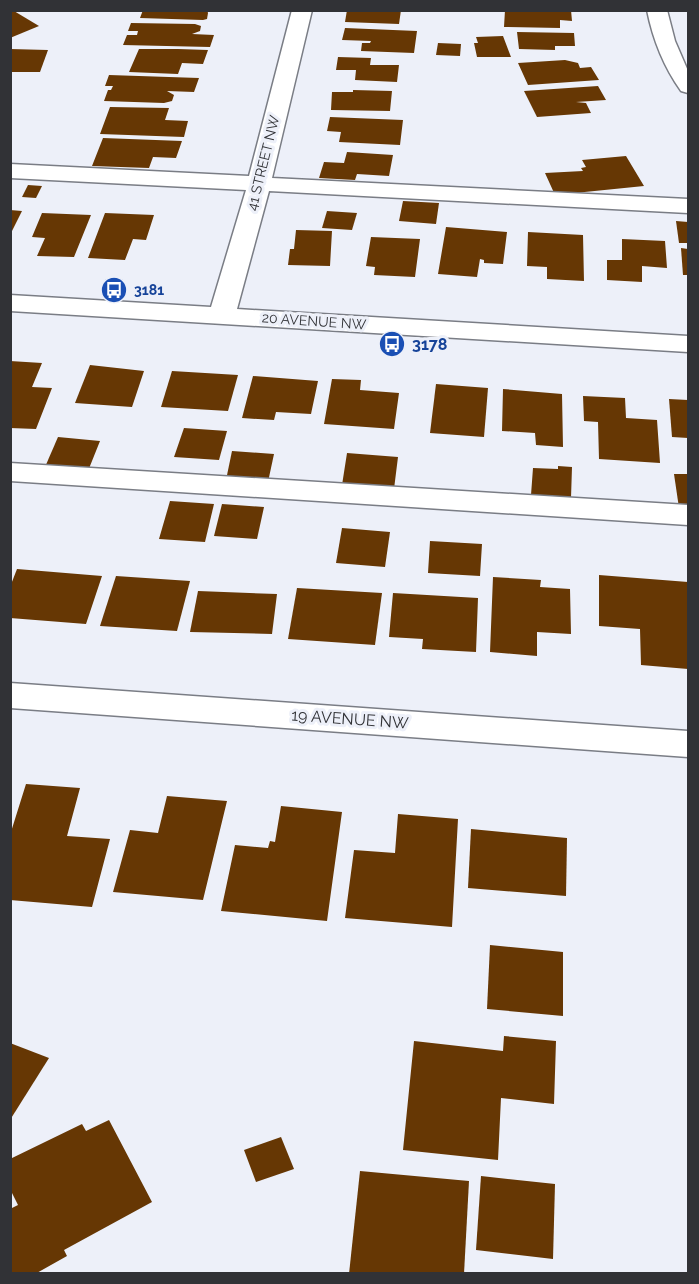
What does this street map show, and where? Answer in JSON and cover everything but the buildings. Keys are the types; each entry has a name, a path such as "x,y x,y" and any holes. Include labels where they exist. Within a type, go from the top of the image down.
{"street":[{"name":"41 STREET NW","path":"222,315 259,183 302,10"},
{"path":"657,10 662,34 679,74 688,87"},
{"path":"10,171 688,206"},
{"name":"20 AVENUE NW","path":"10,303 688,344"},
{"path":"10,472 688,515"},
{"name":"19 AVENUE NW","path":"10,695 688,744"}],"place":[{"name":"3181","path":"114,290"},
{"name":"3178","path":"392,344"}]}
